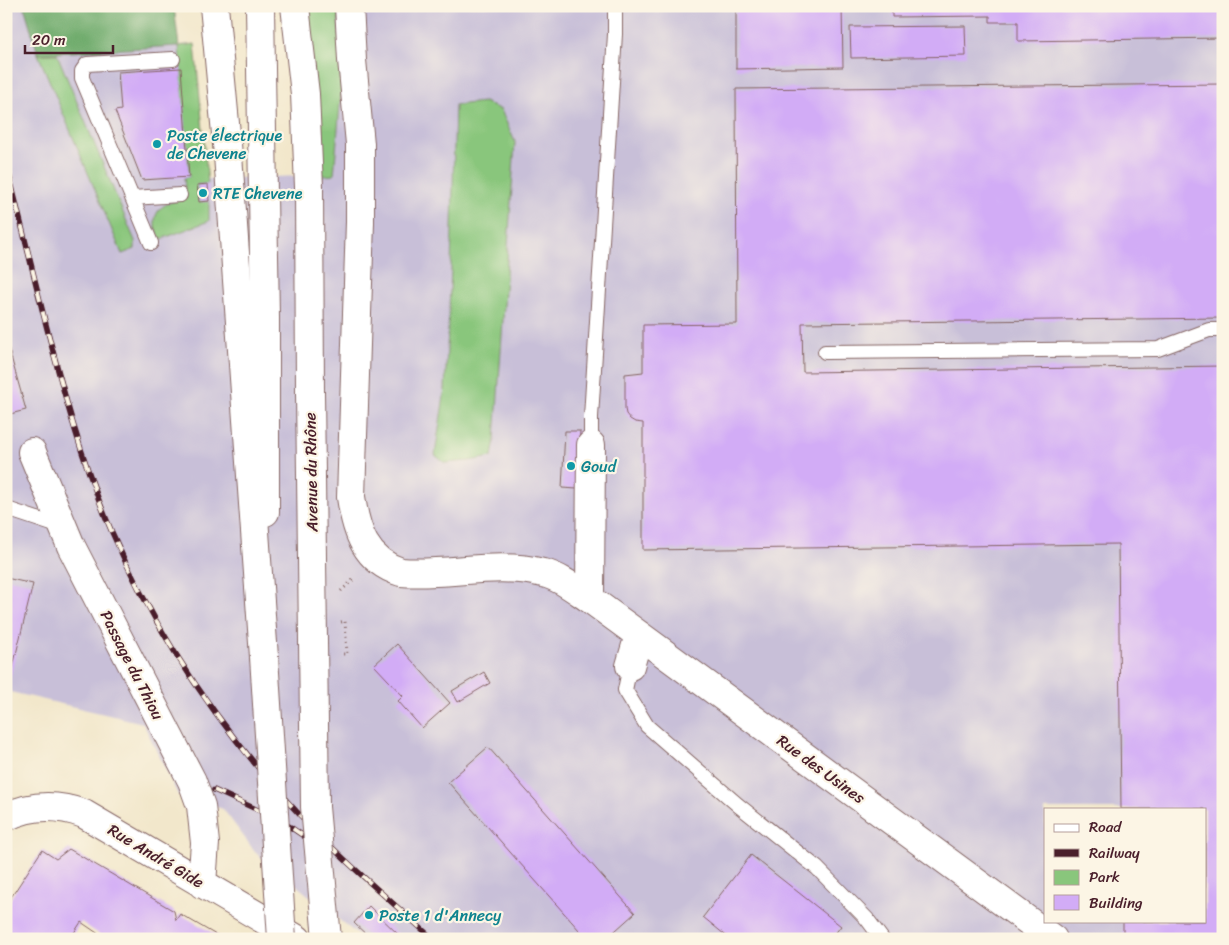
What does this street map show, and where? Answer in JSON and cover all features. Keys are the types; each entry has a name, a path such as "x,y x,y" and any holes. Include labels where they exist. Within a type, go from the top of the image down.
{"main road":[{"path":"214,6 228,155 282,939"},
{"path":"260,6 265,318 264,657"},
{"name":"Avenue du Rhône","path":"295,6 305,94 308,187 315,807 327,939"},
{"path":"349,6 360,144 360,222 351,497 359,530 368,550 375,559"},
{"path":"590,445 590,600"},
{"name":"Passage du Thiou","path":"32,452 71,546 192,781 201,806 205,843 202,884"},
{"name":"Rue des Usines","path":"375,559 384,566 400,572 509,568 538,572 558,579 639,636 1042,936"},
{"path":"630,666 639,636"},
{"name":"Rue André Gide","path":"12,810 53,806 70,808 84,814 297,939"}],"lane":[{"path":"590,445 615,34 615,6"},
{"path":"151,243 82,78 82,71 87,64 173,59"},
{"path":"132,198 180,195"},
{"path":"825,352 1158,349 1209,330 1223,330"},
{"path":"10,510 64,528"},
{"path":"630,666 625,690 647,726 738,805 817,868 867,919 882,939"}],"path":[{"path":"336,596 375,559"},
{"path":"336,622 345,621 347,654"}],"shaded area":[{"path":"6,6 24,6 39,54 195,44 207,179 334,175 341,93 338,6 1223,6 1223,939 363,939 256,853 223,809 178,795 143,723 6,691"}],"green space":[{"path":"24,6 174,6 179,46 38,54"},
{"path":"308,6 338,6 341,93 334,175 320,176"},
{"path":"195,44 208,184 197,185 199,201 209,201 209,221 161,239 155,226 157,212 165,205 186,199 184,177 189,177 179,46"},
{"path":"38,54 57,54 135,241 135,249 122,254"},
{"path":"484,102 501,110 515,142 495,439 492,457 445,463 435,455 445,389 451,270 455,105"}],"building":[{"path":"736,6 842,6 843,67 736,69"},
{"path":"892,6 1223,6 1223,38 1018,41 1018,22 990,22 990,16 892,17"},
{"path":"965,26 966,56 851,58 850,27"},
{"name":"Poste électrique de Chevene","path":"181,68 189,177 142,180 115,111 121,110 118,72"},
{"path":"1223,84 1223,318 802,323 803,372 1223,366 1223,939 1123,939 1123,922 1206,922 1206,808 1121,808 1118,544 643,550 643,423 635,422 626,414 625,374 643,372 643,325 737,324 736,89"},
{"name":"RTE Chevene","path":"208,184 209,201 199,202 197,185"},
{"path":"6,339 26,410 6,415"},
{"name":"Goud","path":"565,431 580,431 577,489 562,488"},
{"path":"6,578 33,584 9,683 6,683"},
{"path":"397,644 450,703 422,728 398,701 403,696 374,665"},
{"path":"484,672 490,683 458,702 452,691"},
{"path":"488,747 635,913 606,939 587,939 448,782"},
{"path":"69,849 174,911 176,920 180,914 223,939 106,939 81,922 70,939 6,939 6,905 42,850 56,859"},
{"path":"751,855 841,926 831,939 730,939 703,917"},
{"name":"Poste 1 d'Annecy","path":"369,906 403,939 371,939 354,923"}],"railway":[{"path":"6,162 50,341 81,450 111,530 147,603 188,673 211,706 235,739 287,801 358,872 433,939"},
{"path":"214,790 280,820 330,854"}],"place":[{"name":"Poste électrique de Chevene","path":"157,144"},
{"name":"RTE Chevene","path":"203,193"},
{"name":"Goud","path":"571,466"},
{"name":"Poste 1 d'Annecy","path":"369,915"}]}
